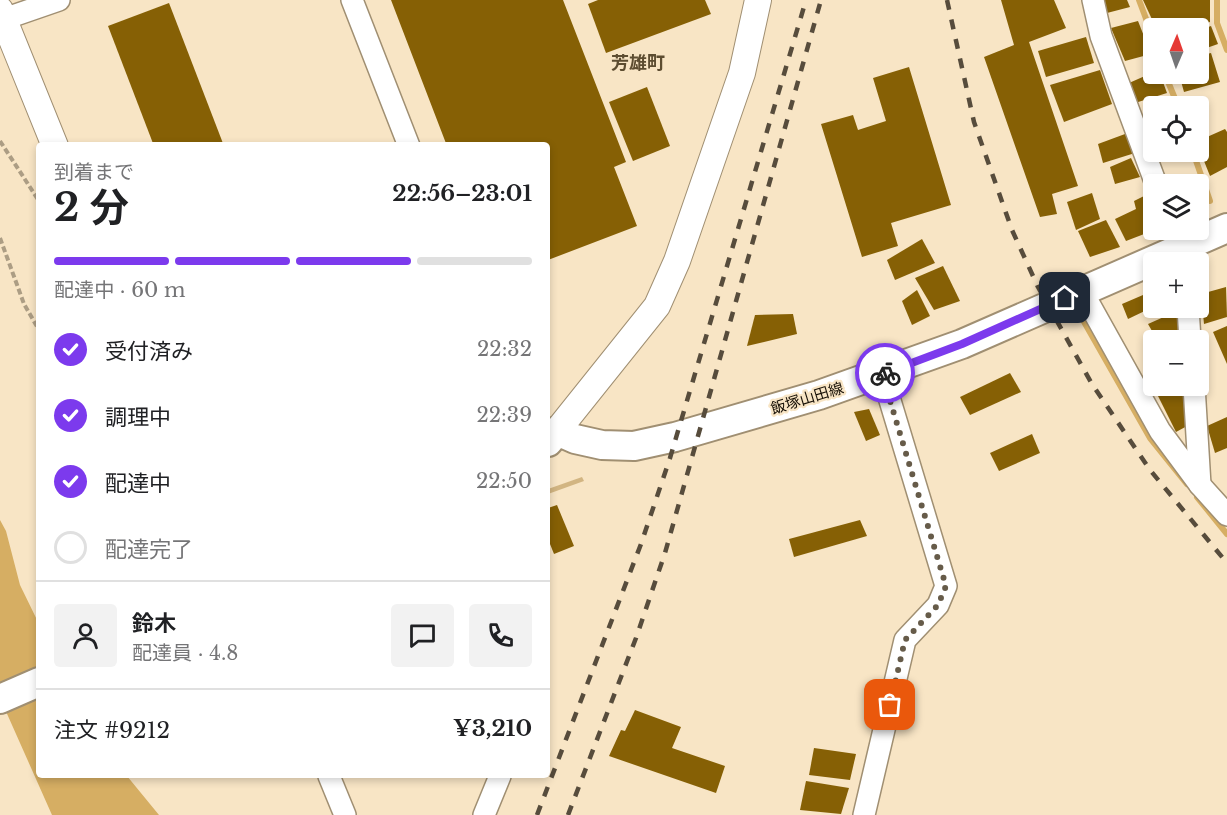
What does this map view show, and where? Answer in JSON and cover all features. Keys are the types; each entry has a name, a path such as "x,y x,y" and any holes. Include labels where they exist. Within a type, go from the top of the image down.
{"main road":[{"name":"飯塚山田線","path":"551,433 602,445 634,446 721,424 819,395 962,344 1178,247 1227,228"},
{"path":"0,699 36,683"}],"street":[{"path":"53,142 2,15 59,0"},
{"path":"352,0 406,142"},
{"path":"551,433 657,306 678,261 742,73 758,0"},
{"path":"1093,0 1101,36 1152,174"},
{"path":"1082,291 1160,430 1200,485 1227,515"},
{"path":"864,815 905,640 938,605 946,586 882,374"},
{"path":"1195,396 1200,485"},
{"path":"330,778 345,815"},
{"path":"484,815 499,778"}],"path":[{"path":"0,141 36,196"},
{"path":"0,238 24,304 36,325"}],"shaded area":[{"path":"582,477 584,481 550,493 550,488"},
{"path":"0,520 6,531 20,585 36,618 36,778 129,778 159,815 52,815 0,698"}],"building":[{"path":"391,0 563,0 626,162 614,167 637,226 550,259 550,142 445,142"},
{"path":"598,0 705,0 711,14 606,53 588,4"},
{"path":"1001,0 1054,0 1066,28 1029,42 1078,186 1052,194 1057,214 1040,217 984,57 1014,45"},
{"path":"1104,0 1127,0 1130,7 1107,13"},
{"path":"1143,0 1210,0 1209,22 1209,18 1151,18"},
{"path":"169,3 222,142 152,142 108,26"},
{"path":"1138,21 1143,34 1143,56 1125,61 1111,28"},
{"path":"1211,26 1218,44 1209,47 1209,27"},
{"path":"1086,37 1094,63 1046,77 1038,51"},
{"path":"1209,53 1211,53 1220,82 1184,92 1182,84 1209,84"},
{"path":"909,67 951,205 891,223 898,246 862,257 821,124 853,115 858,130 886,121 873,78"},
{"path":"1100,70 1112,104 1064,122 1050,85"},
{"path":"1143,77 1143,84 1164,84 1167,93 1143,96 1143,100 1135,103 1129,83"},
{"path":"647,87 670,146 633,161 609,102"},
{"path":"1225,129 1227,132 1227,167 1210,176 1204,162 1209,162 1209,136"},
{"path":"1125,134 1135,153 1103,163 1098,144"},
{"path":"1131,158 1140,177 1115,184 1110,167"},
{"path":"1092,193 1100,219 1076,230 1067,202"},
{"path":"1143,196 1143,234 1126,241 1115,219 1136,209 1134,201"},
{"path":"1106,220 1120,247 1090,257 1078,231"},
{"path":"922,239 935,263 895,280 887,260"},
{"path":"943,266 960,301 934,310 915,278"},
{"path":"1226,287 1227,317 1204,324 1203,318 1209,318 1209,292"},
{"path":"917,290 930,316 912,325 902,301"},
{"path":"1143,295 1143,312 1128,319 1122,304"},
{"path":"793,314 797,334 747,346 755,315"},
{"path":"1162,318 1177,318 1182,329 1151,330 1148,324"},
{"path":"1227,326 1227,364 1213,332"},
{"path":"1010,373 1021,392 970,415 960,397"},
{"path":"1158,396 1188,396 1189,425 1176,432"},
{"path":"869,409 880,435 866,441 854,412"},
{"path":"1227,417 1227,448 1215,453 1207,426"},
{"path":"1032,434 1040,453 999,471 990,453"},
{"path":"557,505 574,546 554,554 550,544 550,507"},
{"path":"860,520 867,536 794,557 789,539"},
{"path":"635,710 681,727 672,748 725,766 716,793 609,756 621,730 625,731"},
{"path":"814,748 856,754 850,780 809,775"},
{"path":"806,781 849,788 841,814 800,810"}],"waterway":[{"path":"1139,0 1146,18"},
{"path":"1217,0 1217,23 1227,50"},
{"path":"1169,84 1174,96"},
{"path":"1196,162 1210,201"},
{"path":"1083,320 1150,438 1187,484"},
{"path":"1197,497 1227,534"}],"railway":[{"path":"537,815 641,544 670,458 806,0"},
{"path":"568,815 636,638 665,553 821,0"},
{"path":"947,0 974,122 1012,230 1038,287 1092,384 1150,470 1227,563"}],"way so far":[{"path":"885,373 882,374 946,586 938,605 905,640 890,705"}],"district":[{"name":"芳雄町","path":"638,63"}],"route":[{"path":"885,373 962,344 1065,298"}]}
